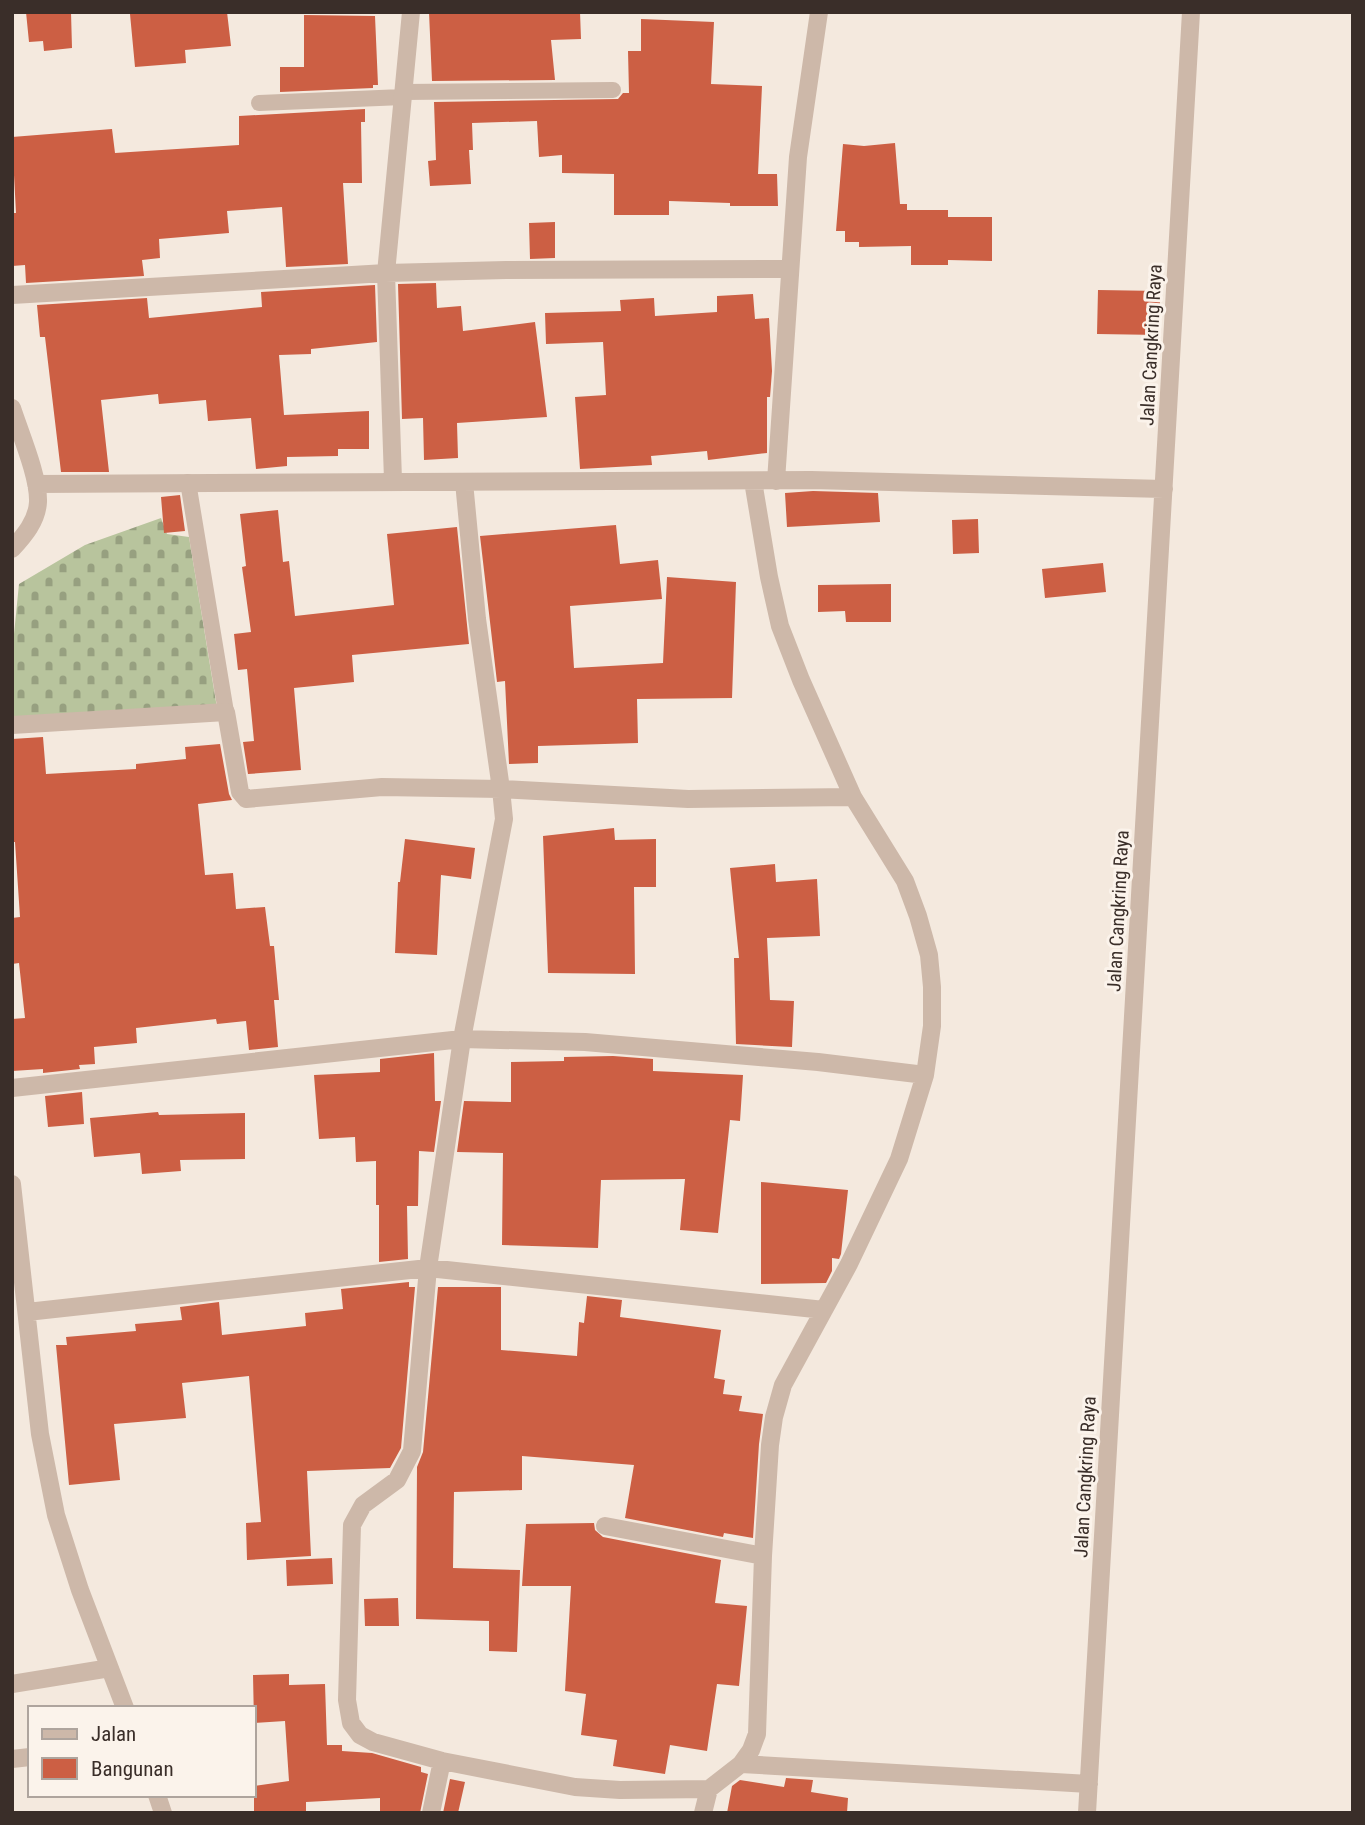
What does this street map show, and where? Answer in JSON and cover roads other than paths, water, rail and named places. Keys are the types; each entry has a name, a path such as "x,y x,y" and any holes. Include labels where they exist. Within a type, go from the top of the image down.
{"street":[{"path":"393,480 386,273 411,12"},
{"path":"776,481 798,157 819,12"},
{"name":"Jalan Cangkring Raya","path":"1087,1813 1191,12"},
{"path":"12,295 386,273 789,269"},
{"path":"12,408 36,484 38,503 33,522 12,549"},
{"path":"36,484 393,480 776,481 978,483 1164,489"},
{"path":"464,482 477,619 502,789 502,829 462,1039 428,1268 412,1451 397,1480 363,1505 352,1525 347,1700 351,1723 360,1735 373,1742 442,1761 575,1787 709,1789 741,1764 751,1750 757,1734 770,1444 783,1385 876,1211 899,1159 925,1075 932,1026 929,955 918,916 905,881 853,797 780,626 753,481"},
{"path":"12,725 226,712 240,792 246,799 382,788 502,789 688,799 853,797"},
{"path":"12,1088 462,1039 585,1042 818,1062 925,1075"},
{"path":"12,1184 40,1434 55,1515 124,1706"},
{"path":"27,1311 428,1268 824,1310"},
{"path":"605,1526 763,1556"},
{"path":"12,1684 110,1668"},
{"path":"431,1813 442,1761"},
{"path":"741,1764 1089,1784"},
{"path":"704,1813 709,1789"}],"lane":[{"path":"259,103 403,95 613,90"},
{"path":"188,482 226,712"}]}
